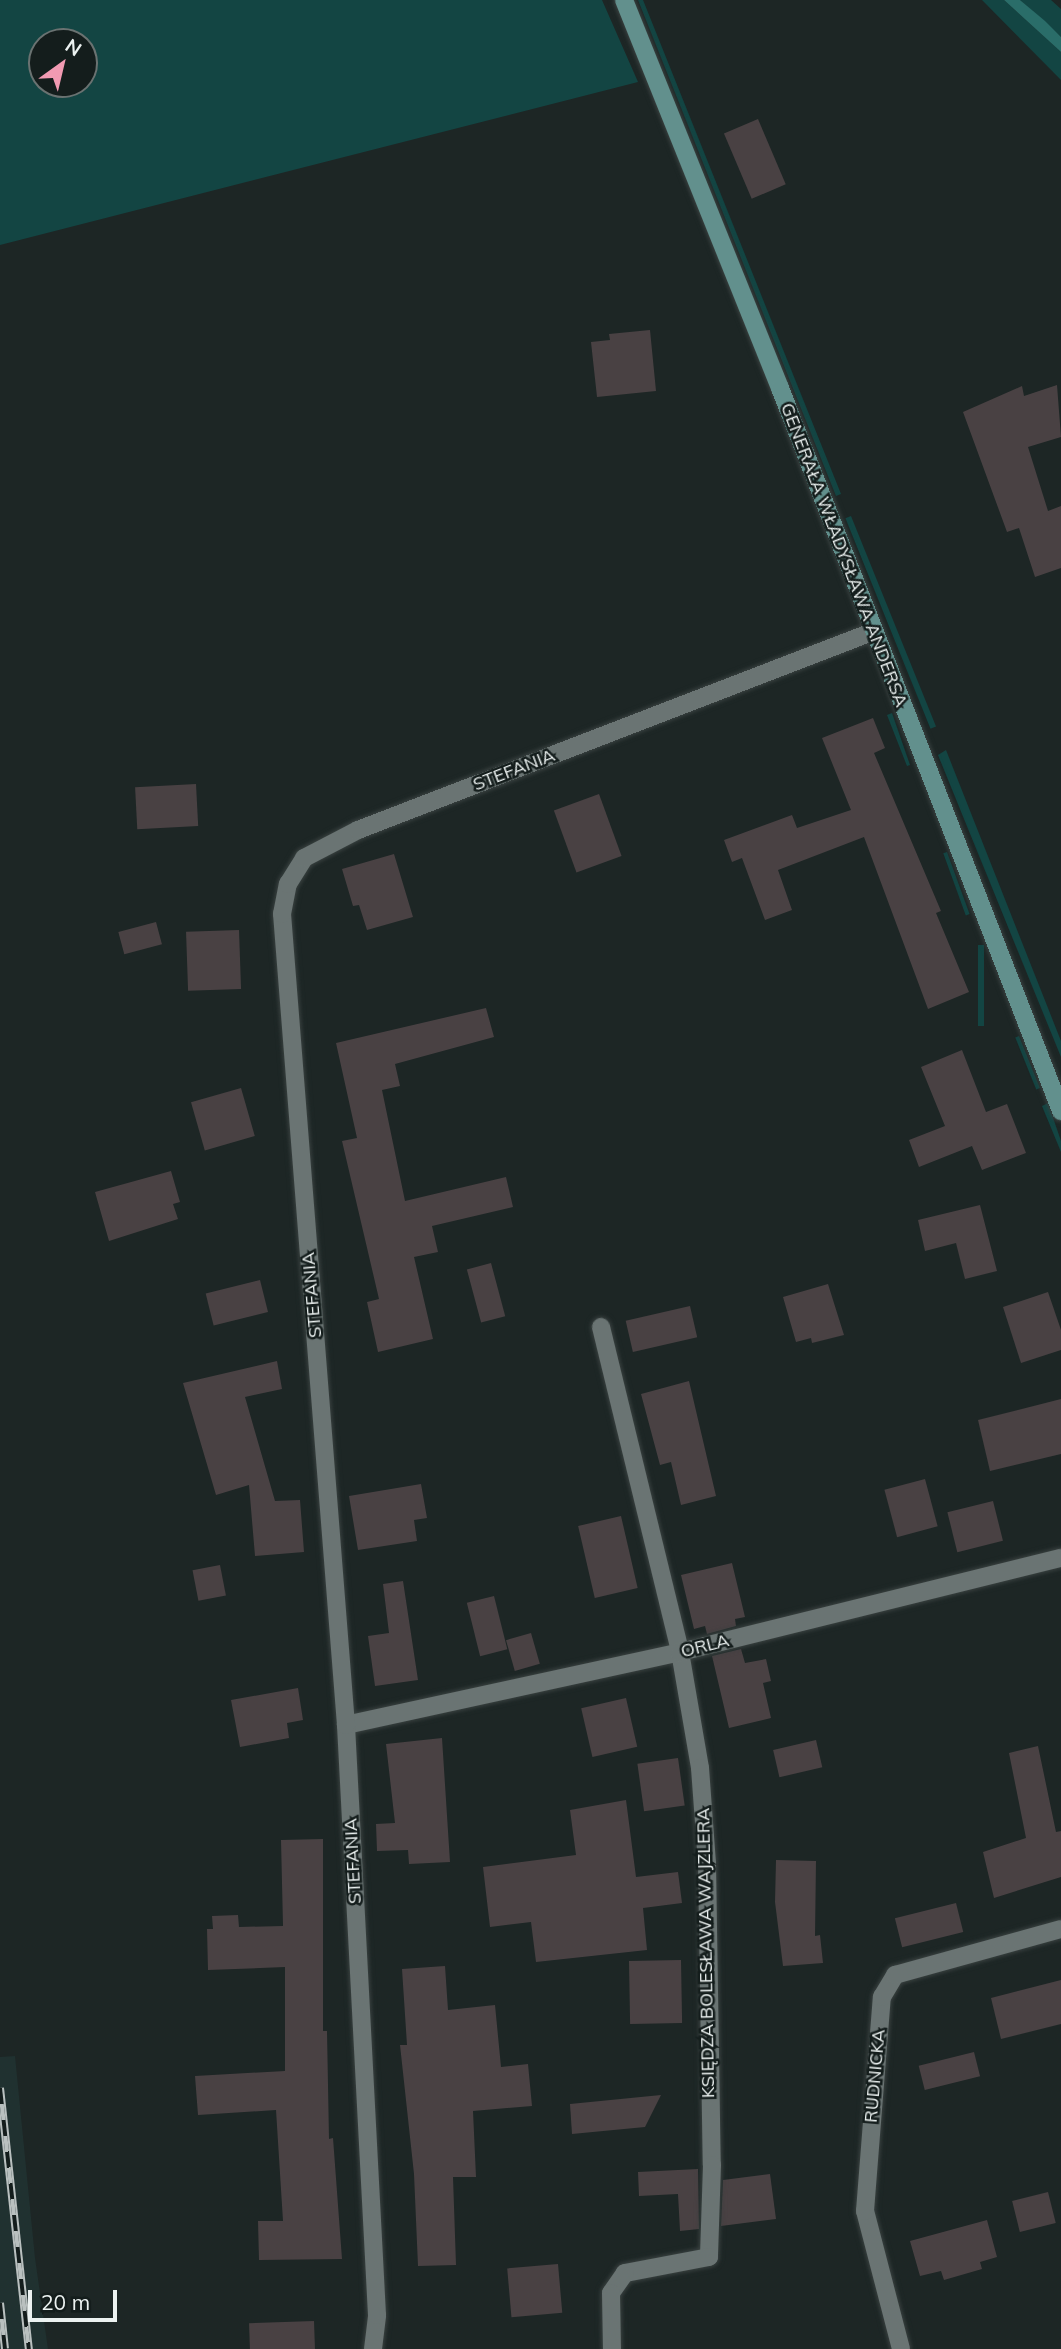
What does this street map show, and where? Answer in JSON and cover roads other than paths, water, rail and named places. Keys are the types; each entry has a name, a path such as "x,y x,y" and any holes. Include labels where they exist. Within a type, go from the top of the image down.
{"street":[{"name":"GENERAŁA WŁADYSŁAWA ANDERSA","path":"624,0 780,388 872,632 1061,1111"},
{"name":"STEFANIA","path":"373,2349 377,2315 346,1725 282,914 295,869 304,858 358,830 872,632"},
{"name":"KSIĘDZA BOLESŁAWA WAJZLERA","path":"601,1327 680,1652 706,1829 709,2257 625,2273 611,2293 612,2349"},
{"name":"ORLA","path":"346,1725 680,1652 1061,1558"},
{"name":"RUDNICKA","path":"901,2349 865,2211 882,1997 895,1975 1061,1929"}],"railway":[{"path":"0,2088 29,2349"},
{"path":"0,2303 5,2349"}]}
